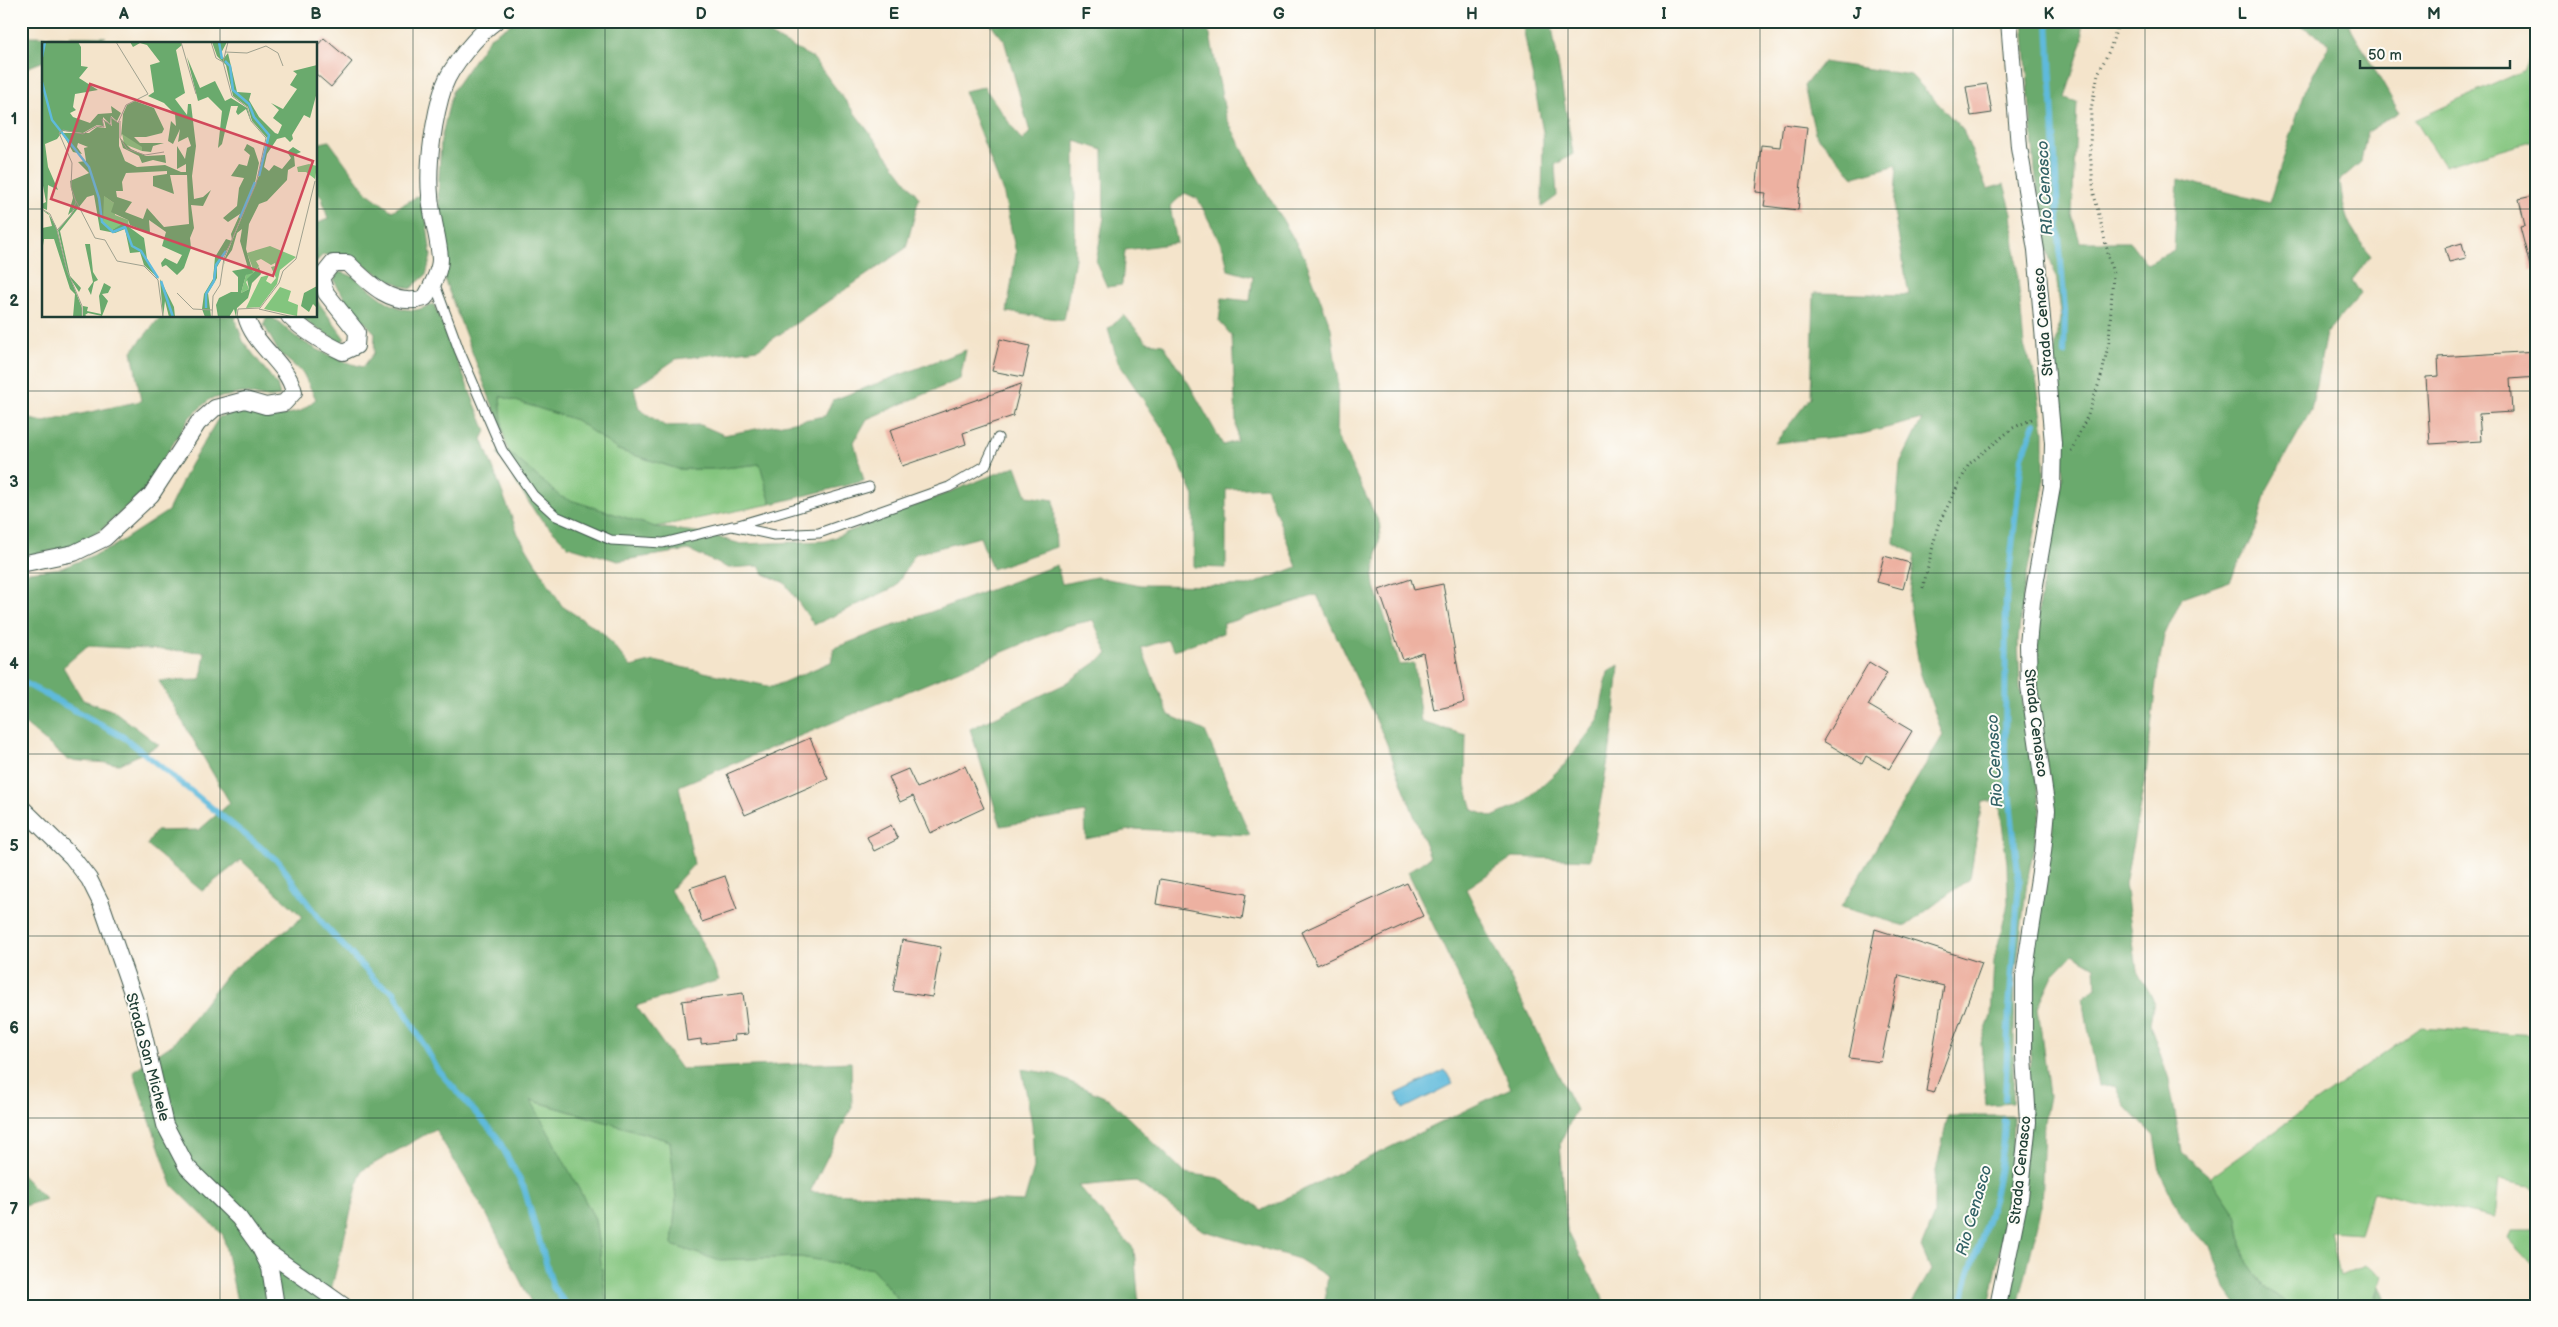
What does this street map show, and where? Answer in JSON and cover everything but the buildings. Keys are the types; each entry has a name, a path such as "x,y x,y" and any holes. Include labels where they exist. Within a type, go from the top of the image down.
{"street":[{"path":"291,318 304,331 343,352 356,346 357,332 326,293 322,278 333,263 348,263 368,283 390,296 412,302 425,298 434,281 440,260 430,193 433,138 445,85 468,48 486,28 496,21"},
{"name":"Strada Cenasco","path":"1998,1306 2020,1198 2028,1122 2024,1056 2024,976 2047,810 2029,686 2028,645 2032,602 2053,475 2053,443 2036,250 2020,147 2009,21"},
{"path":"21,564 74,553 105,538 151,495 198,423 215,408 245,400 266,406 284,403 290,398 294,392 291,378 250,330 247,318"},
{"name":"Strada San Michele","path":"21,807 72,857 89,879 101,903 138,1010 166,1125 175,1146 187,1167 240,1218 259,1246 270,1268 276,1306"},
{"path":"259,1246 344,1306"}],"lane":[{"path":"434,281 459,350 502,450 534,495 556,516 611,540 662,543 732,526 869,487"},
{"path":"732,526 774,535 819,533 949,487 984,466 998,438"}],"path":[{"path":"2053,475 2067,459 2078,438 2102,374 2109,342 2113,274 2094,194 2090,152 2091,110 2098,74 2110,49 2119,21"},
{"path":"1923,588 1938,525 1969,464 2013,428 2050,410"}],"green space":[{"path":"516,21 743,21 813,58 919,198 906,248 758,349 676,359 634,388 639,409 665,426 701,425 724,435 825,416 833,400 966,350 960,379 867,419 854,442 864,481 771,504 760,464 715,469 678,469 618,450 576,420 500,396 503,433 445,281 447,258 438,194 441,140 452,92 490,37"},
{"path":"988,21 1203,21 1210,35 1226,117 1251,166 1305,258 1331,328 1338,382 1337,436 1381,527 1373,580 1400,665 1414,663 1421,722 1466,735 1465,782 1473,810 1492,817 1523,803 1565,764 1598,721 1608,672 1619,665 1613,732 1590,860 1513,857 1466,889 1576,1110 1560,1143 1567,1230 1607,1306 1323,1306 1328,1277 1299,1259 1202,1230 1135,1181 1078,1186 1134,1249 1139,1306 903,1306 873,1269 800,1257 717,1260 672,1245 676,1199 670,1141 531,1100 595,1219 607,1306 533,1306 486,1213 435,1129 361,1171 327,1306 238,1306 223,1235 172,1185 133,1071 173,1044 228,973 303,917 241,860 202,891 147,845 156,831 199,830 230,803 159,681 201,680 205,652 87,646 63,667 83,700 114,711 159,745 120,764 68,760 21,721 21,573 62,568 111,548 168,511 189,467 219,417 247,410 269,419 301,411 316,399 303,373 279,353 264,325 266,318 277,321 296,337 314,348 363,367 374,353 375,333 351,308 334,281 338,272 356,278 381,298 400,308 414,310 434,304 486,431 482,439 518,534 562,606 603,633 631,667 654,661 772,687 831,662 834,648 1057,565 1062,584 1096,577 1141,585 1248,586 1297,567 1266,487 1226,489 1226,568 1194,567 1194,496 1165,432 1118,362 1108,329 1124,315 1147,342 1163,344 1189,384 1223,445 1237,441 1232,336 1219,321 1222,298 1250,301 1253,277 1228,270 1224,250 1198,199 1185,193 1170,206 1177,243 1125,250 1122,285 1107,287 1096,262 1104,217 1103,150 1075,141 1075,258 1064,320 1007,312 1016,253 1004,195 964,91 984,87 1022,141 1030,132 1004,40","holes":["1317,595 1385,739 1430,857 1408,872 1511,1088 1262,1210 1219,1178 1185,1173 1109,1099 1052,1074 1022,1069 1032,1124 1034,1168 1024,1202 810,1192 852,1107 851,1062 681,1069 636,1006 719,980 704,946 670,890 694,864 679,786 1066,626 1093,620 1108,654 1065,684 970,729 1001,826 1085,812 1086,839 1135,829 1250,835 1205,731 1169,715 1141,648 1167,640 1174,650 1223,633 1223,624"]},
{"path":"1522,21 1551,21 1573,154 1555,165 1557,196 1542,207 1543,132"},
{"path":"2023,21 2082,21 2083,39 2065,98 2077,102 2072,215 2080,242 2130,242 2147,264 2174,250 2178,179 2269,203 2306,88 2330,43 2293,21 2347,21 2399,112 2367,132 2361,162 2340,180 2348,221 2371,256 2352,280 2361,294 2326,333 2311,410 2266,491 2256,530 2230,581 2182,598 2164,636 2156,682 2146,774 2125,884 2137,970 2154,1001 2150,1024 2169,1080 2182,1152 2210,1177 2238,1218 2244,1258 2267,1289 2290,1306 2237,1306 2225,1289 2211,1246 2198,1236 2182,1217 2160,1171 2154,1136 2126,1107 2116,1085 2098,1086 2083,998 2096,987 2095,967 2073,954 2053,975 2038,1007 2049,1096 2044,1122 2041,1210 2018,1306 2003,1306 2031,1053 2030,976 2054,813 2034,684 2039,603 2063,477 2054,356 2061,312 2056,276 2046,247 2035,171"},
{"path":"21,36 106,37 93,42 42,42 42,62 21,70"},
{"path":"2537,51 2537,139 2444,166 2415,120 2523,71 2529,56"},
{"path":"1823,62 1911,75 1963,130 1987,189 2004,184 2012,213 2024,346 2036,378 2044,432 2044,485 2023,595 2018,641 2020,686 2041,810 2027,882 2015,978 2013,1103 1986,1105 1981,1043 1991,1016 1994,961 2008,904 2007,863 1999,800 1982,802 1970,878 1906,926 1841,907 1943,735 1920,672 1909,601 1915,554 1894,543 1900,464 1922,419 1862,434 1775,443 1811,397 1814,293 1909,295 1894,211 1897,165 1854,177 1815,133 1804,86"},
{"path":"329,141 366,192 392,211 423,193 431,256 426,275 410,289 383,277 349,255 323,255 318,260 318,223 328,219 322,198 318,193 318,144"},
{"path":"318,302 345,339 340,342 311,325 303,318 318,318"},
{"path":"159,318 236,318 243,341 277,385 280,396 266,398 244,393 210,399 190,417 142,493 100,531 70,548 21,556 21,417 44,422 141,401 132,351"},
{"path":"500,396 576,420 618,450 678,469 715,469 760,464 771,504 655,527 560,497 508,451 503,433"},
{"path":"508,451 561,497 655,527 704,533 741,544 825,541 1016,466 1027,496 1054,500 1056,547 992,569 980,537 915,554 895,587 814,625 785,583 764,574 759,566 728,568 689,550 618,561 568,546 537,515 497,453"},
{"path":"2419,1028 2537,1035 2537,1192 2530,1186 2499,1180 2495,1218 2373,1192 2360,1234 2330,1232 2340,1276 2366,1265 2382,1276 2372,1306 2290,1306 2267,1289 2244,1258 2238,1218 2210,1177"},
{"path":"530,1100 670,1141 676,1199 672,1245 717,1260 800,1257 873,1269 903,1306 607,1306 595,1219"},
{"path":"1948,1116 2013,1116 2011,1194 1989,1306 1910,1306 1931,1270 1921,1247 1934,1215 1934,1180"},
{"path":"21,1174 46,1199 21,1207"},
{"path":"2537,1228 2537,1270 2508,1239 2511,1231 2531,1231"},
{"path":"2379,1287 2387,1306 2372,1306"}],"water":[{"path":"1445,1070 1453,1084 1403,1109 1396,1094"}],"waterway":[{"name":"RIo Cenasco","path":"2048,21 2059,236 2065,311 2064,353"},
{"name":"Rio Cenasco","path":"2005,1099 2009,1009 2019,882 2005,756 2006,600 2022,457 2035,423"},
{"path":"21,681 125,738 279,862 323,924 377,982 394,992 438,1070 497,1137 524,1188 553,1287 567,1306"},
{"name":"Rio Cenasco","path":"1962,1306 1969,1272 1985,1229 1995,1194 2001,1158 2004,1120"}]}
